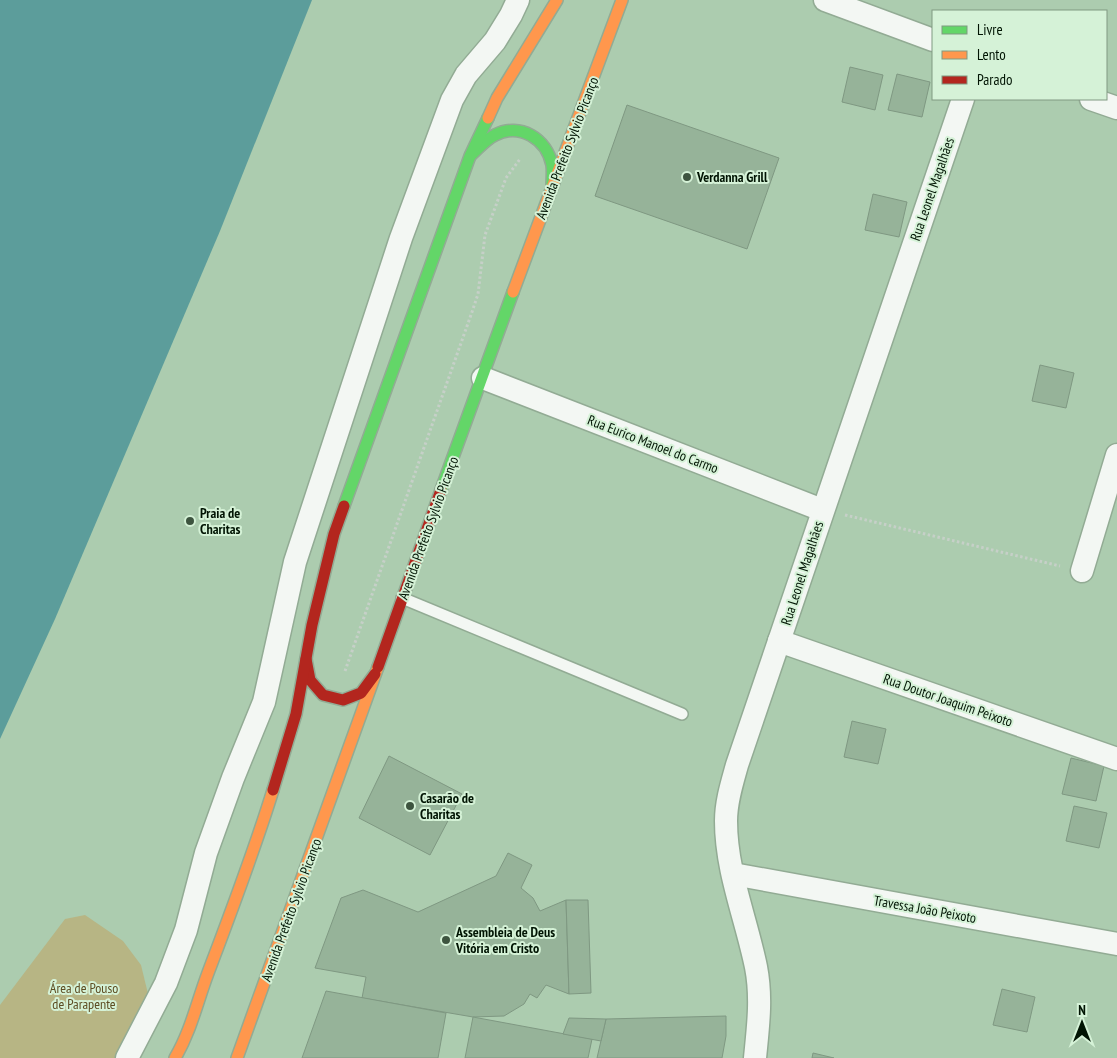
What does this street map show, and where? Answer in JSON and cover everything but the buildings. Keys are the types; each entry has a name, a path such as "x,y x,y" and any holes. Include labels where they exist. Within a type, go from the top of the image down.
{"main road":[{"path":"175,1058 185,1041 207,976 254,852 296,714 314,615 334,534 470,156 497,98 557,0"},
{"name":"Avenida Prefeito Sylvio Picanço","path":"237,1058 402,598 622,0"},
{"path":"470,156 499,133 516,129 536,137 547,149 552,166 552,186"},
{"path":"306,657 310,680 323,695 343,700 361,693 377,672"}],"street":[{"path":"127,1058 166,983 186,930 206,853 233,778 264,702 295,562 404,228 452,100 466,75 495,41 518,0"},
{"path":"825,0 932,40"},
{"name":"Rua Leonel Magalhães","path":"755,1058 760,1010 756,968 728,847 726,820 731,787 822,510 963,100"},
{"path":"1094,100 1117,108"},
{"name":"Rua Eurico Manoel do Carmo","path":"483,378 822,510"},
{"path":"1082,571 1114,479 1117,455"},
{"name":"Rua Doutor Joaquim Peixoto","path":"779,641 1117,759"},
{"name":"Travessa João Peixoto","path":"733,874 1117,944"}],"lane":[{"path":"402,598 682,714"}],"path":[{"path":"343,700 345,668 478,294 485,235 506,178 519,160 540,141"},
{"path":"822,510 1082,571"}],"green space":[{"name":"Área de Pouso de Parapente","path":"85,915 123,941 141,965 150,1002 132,1058 0,1058 0,1005 65,919"}],"water":[{"path":"0,0 312,0 220,231 55,619 0,739"}],"traffic: fast":[{"path":"344,506 470,156 488,118"},
{"path":"471,155 486,141 504,131 523,132 531,135 538,141 549,156 552,165 552,185"},
{"path":"441,490 513,292"}],"traffic: slow":[{"path":"488,118 497,98 557,0"},
{"path":"513,292 622,0"},
{"path":"237,1058 378,667"},
{"path":"175,1058 190,1027 273,790"}],"traffic: jam":[{"path":"378,667 441,490"},
{"path":"273,790 296,714 312,625 334,534 344,506"},
{"path":"306,659 310,680 323,695 343,700 361,693 375,674"}],"place":[{"name":"Verdanna Grill","path":"687,177"},
{"name":"Praia de Charitas","path":"190,521"},
{"name":"Casarão de Charitas","path":"410,806"},
{"name":"Assembleia de Deus Vitória em Cristo","path":"446,940"}]}
